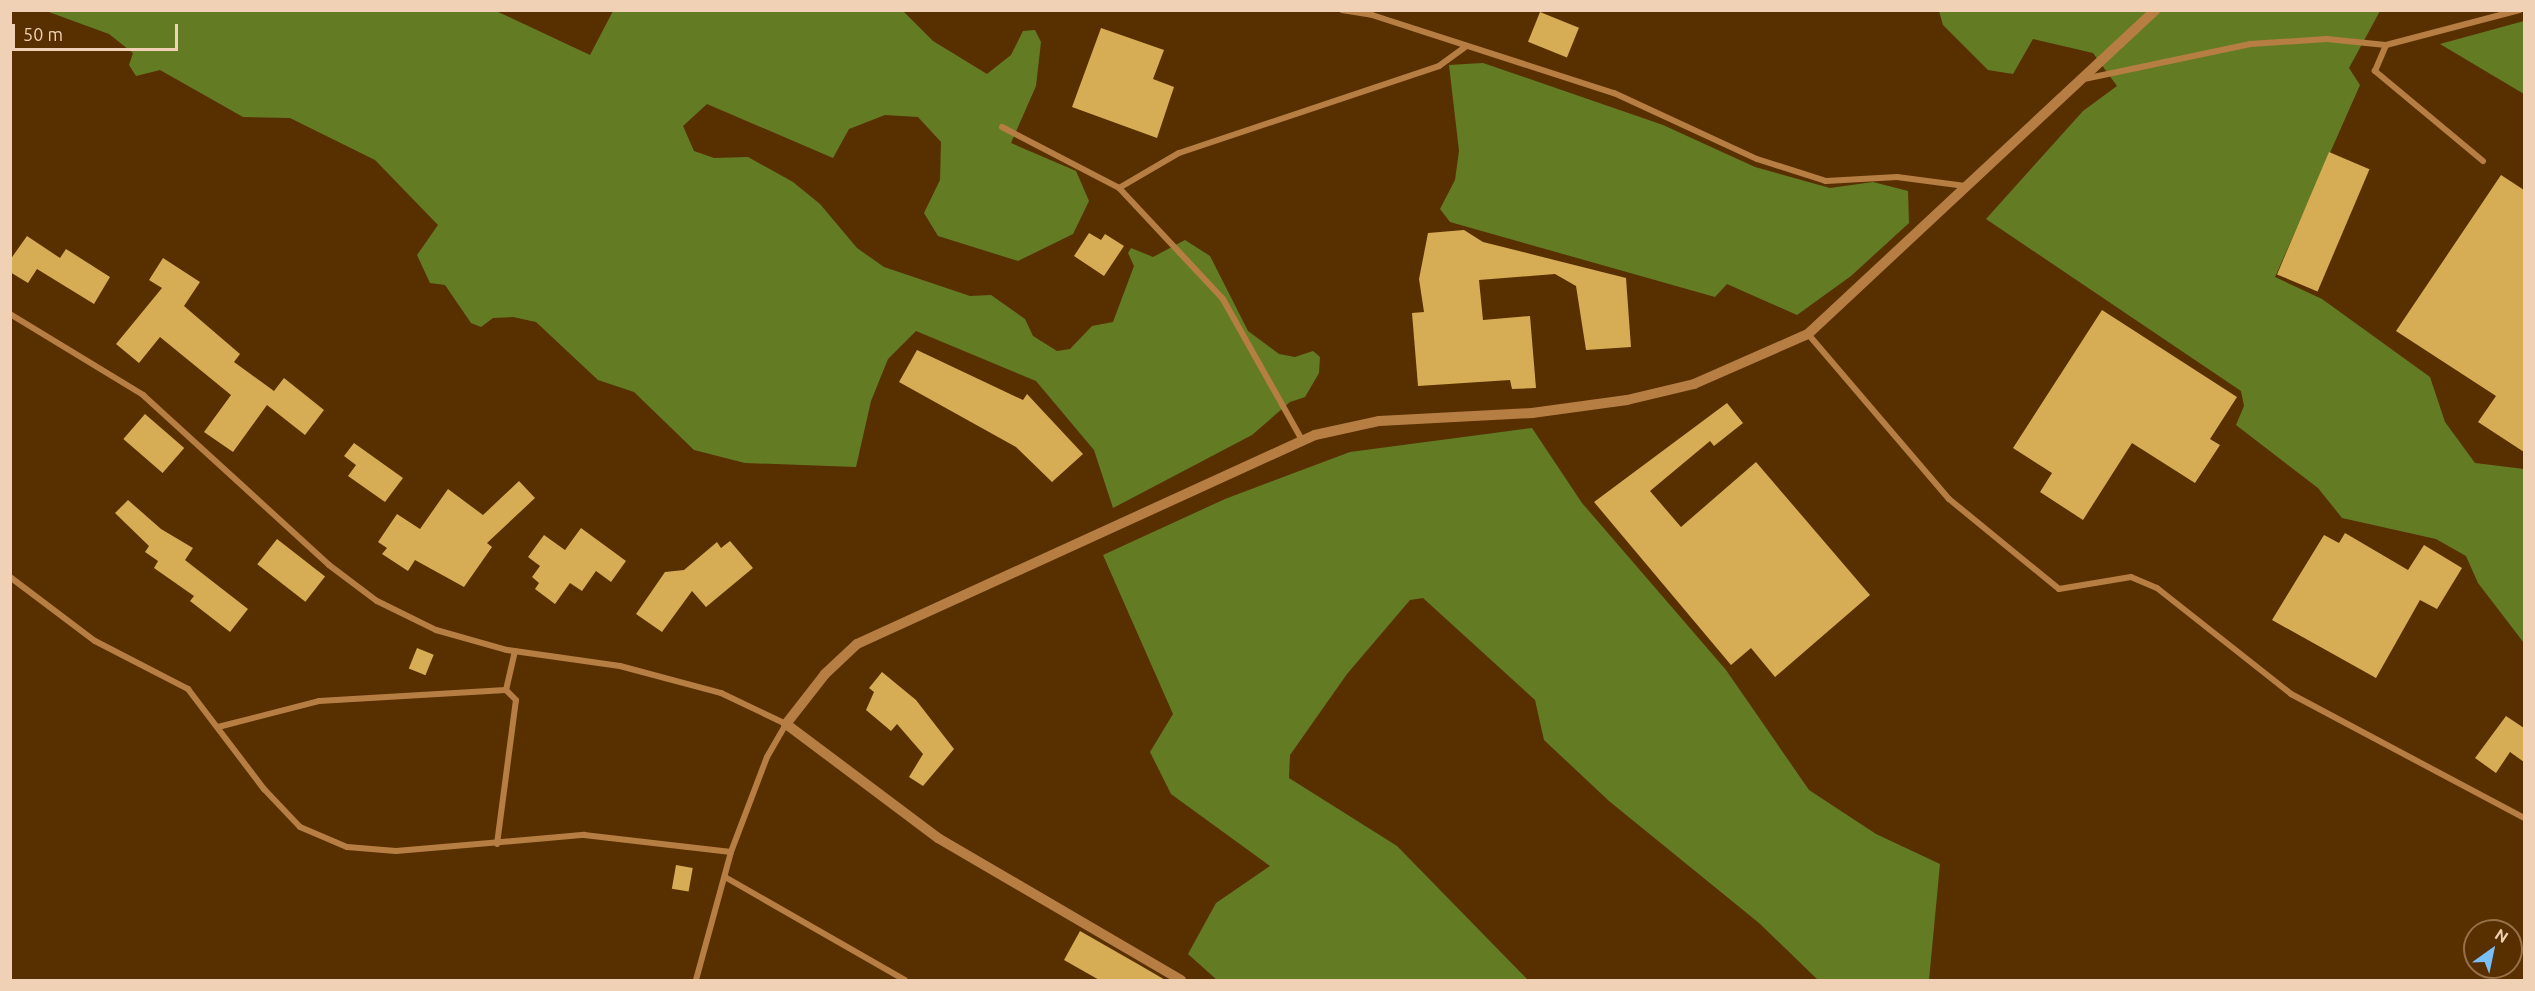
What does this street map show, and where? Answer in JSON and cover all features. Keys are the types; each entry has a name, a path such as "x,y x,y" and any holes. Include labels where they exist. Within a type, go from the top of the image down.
{"street":[{"path":"1342,10 1467,46 1614,93 1757,159 1826,181 1897,177 1966,186"},
{"path":"696,981 731,852 767,757 786,724 825,674 857,645 1302,440 1379,421 1532,413 1627,400 1695,384 1808,334 2155,10"},
{"path":"2080,80 2250,44 2327,39 2385,45 2519,10"},
{"path":"2385,45 2375,71 2483,161"},
{"path":"1119,188 1179,153 1439,66 1467,46"},
{"path":"1002,127 1119,188 1223,298 1302,440"},
{"path":"10,314 143,395 329,565 377,601 436,630 515,651 643,672 721,693 786,724 938,838 1181,981"},
{"path":"1808,334 1949,499 2059,589 2131,578 2157,588 2291,693 2524,818"},
{"path":"10,577 95,641 188,689 300,826 347,847 396,851 584,835 731,852"},
{"path":"506,690 515,651"},
{"path":"218,727 319,701 506,690 516,700 496,844"},
{"path":"724,878 905,981"}],"green space":[{"path":"46,11 496,11 590,55 613,11 903,11 933,41 987,74 1011,55 1023,31 1035,30 1041,42 1036,86 1011,143 1076,171 1089,201 1073,234 1018,261 938,236 924,213 940,180 941,142 918,117 885,115 849,129 833,158 707,104 683,126 694,151 714,158 748,157 793,182 820,204 857,248 884,267 970,296 991,295 1025,319 1033,336 1057,351 1070,349 1092,326 1113,322 1134,266 1128,253 1131,248 1153,257 1185,240 1210,256 1248,331 1279,354 1295,357 1313,351 1320,357 1319,373 1305,397 1290,402 1252,435 1113,508 1094,450 1036,381 916,331 888,359 871,401 856,467 745,463 694,450 634,392 598,380 536,322 513,317 493,318 481,327 471,323 445,285 430,283 417,255 438,225 375,160 290,118 243,117 160,70 136,76 129,65 133,53 109,34"},
{"path":"1939,11 2380,11 2349,68 2360,85 2275,277 2322,299 2430,377 2445,422 2475,463 2524,469 2524,643 2478,583 2466,556 2436,539 2342,518 2318,488 2236,425 2244,406 2241,391 1986,219 2083,111 2117,86 2093,53 2033,39 2013,74 1988,70 1943,25"},
{"path":"2524,21 2524,94 2440,44"},
{"path":"1483,63 1663,125 1755,167 1830,188 1873,182 1908,191 1909,223 1851,276 1797,315 1727,284 1715,297 1450,222 1440,209 1455,180 1459,151 1449,65"},
{"path":"1532,428 1582,503 1726,670 1809,790 1876,834 1940,864 1929,980 1818,980 1759,923 1609,801 1544,740 1535,700 1423,598 1410,600 1347,674 1290,755 1289,778 1397,846 1528,980 1217,980 1188,954 1216,903 1270,866 1171,794 1150,752 1173,714 1103,555 1225,499 1350,452"}],"building":[{"path":"1540,12 1579,28 1567,57 1528,42"},
{"path":"1101,28 1164,50 1153,79 1174,87 1157,138 1072,107"},
{"path":"2329,152 2370,169 2318,292 2277,274"},
{"path":"2501,175 2524,190 2524,452 2478,422 2496,396 2396,331"},
{"path":"1464,230 1483,242 1626,278 1631,347 1586,350 1576,286 1555,274 1479,280 1483,320 1530,316 1536,388 1512,389 1510,380 1418,386 1412,313 1424,312 1419,279 1428,233"},
{"path":"1089,233 1101,240 1105,234 1124,246 1104,276 1074,256"},
{"path":"27,236 60,258 66,249 110,277 94,304 37,269 28,283 10,272 10,260"},
{"path":"163,258 200,282 184,306 240,354 234,362 274,391 284,378 324,410 305,435 267,405 233,452 204,432 231,395 160,337 139,363 116,344 162,288 149,280"},
{"path":"2102,310 2237,397 2210,439 2220,445 2195,483 2132,443 2083,520 2040,492 2052,473 2013,448"},
{"path":"917,350 1023,400 1027,394 1083,454 1052,482 1016,447 899,382"},
{"path":"1727,403 1743,423 1714,446 1710,441 1650,491 1681,527 1756,462 1870,595 1775,677 1751,648 1731,665 1594,502"},
{"path":"145,414 184,448 163,473 123,439"},
{"path":"354,443 403,478 385,502 348,476 356,465 344,456"},
{"path":"519,481 535,498 487,543 492,547 464,587 415,560 408,571 382,554 387,548 378,542 397,514 420,529 448,489 483,515"},
{"path":"128,500 161,529 193,548 185,560 248,609 230,632 190,601 194,596 154,568 158,561 145,552 149,546 115,513"},
{"path":"581,528 626,561 611,582 596,571 582,591 570,583 555,604 535,589 539,583 532,577 540,566 528,557 544,535 565,550"},
{"path":"2345,533 2408,570 2424,545 2462,568 2437,609 2420,600 2376,678 2272,620 2324,535 2339,543"},
{"path":"277,539 325,577 305,602 257,564"},
{"path":"730,541 753,568 706,607 692,591 662,632 636,614 665,572 684,570 717,542 721,548"},
{"path":"417,648 434,655 425,675 409,668"},
{"path":"882,672 916,700 954,749 923,786 909,777 923,754 897,724 891,731 866,710 874,692 869,688"},
{"path":"2506,716 2524,728 2524,762 2510,752 2496,773 2475,758"},
{"path":"676,865 693,868 689,892 672,889"},
{"path":"1080,931 1167,981 1101,981 1064,960"}]}
